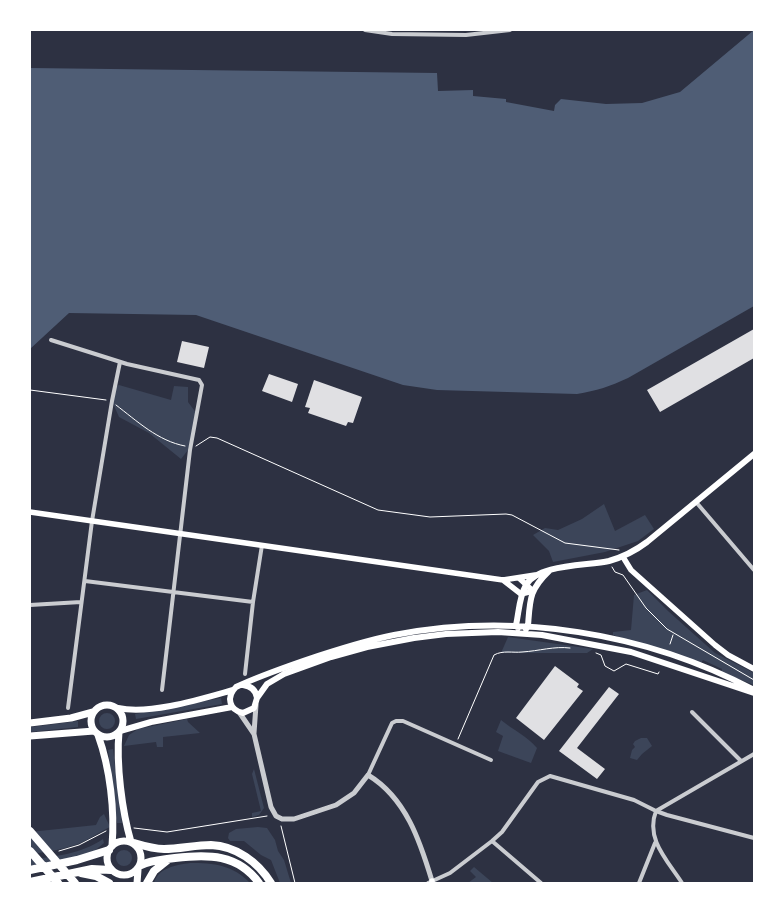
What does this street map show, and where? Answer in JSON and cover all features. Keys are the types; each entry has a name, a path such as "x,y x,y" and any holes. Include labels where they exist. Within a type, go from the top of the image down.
{"highway":[{"path":"30,723 71,718 92,712 96,708 107,704 118,708 123,719 119,731 119,767 126,820 132,843 142,856 137,883"},
{"path":"92,712 90,724 96,733 106,761 112,811 113,830 108,863 123,883"},
{"path":"30,736 96,733 111,737 119,731"},
{"path":"30,831 75,883"},
{"path":"30,870 77,860 110,848 123,841 161,849 212,845 226,847 248,858 261,869 271,883"},
{"path":"30,850 58,883"},
{"path":"30,882 92,869 126,876 139,867 155,860 200,855 226,858 241,866 259,883"},
{"path":"147,883 154,871 169,859"},
{"path":"79,872 96,876 109,883"}],"main road":[{"path":"30,512 503,580 520,579 550,571 623,557 647,542 754,454"},
{"path":"623,557 638,576 721,650 754,669"},
{"path":"521,633 528,626 533,591 538,582 550,571"},
{"path":"521,633 516,626 521,594 526,584 535,575"},
{"path":"520,579 533,591"},
{"path":"503,580 521,594"},
{"path":"521,594 533,591"},
{"path":"118,708 128,710 148,708 233,690 258,678 316,657 350,646 392,636 444,629 516,626 578,632 665,653 718,673 754,691"},
{"path":"233,690 230,698 232,707 239,712 251,711 267,684 284,674 331,657 399,640 446,634 498,632 521,633 570,640 640,654 754,691"},
{"path":"243,685 254,690 257,702"},
{"path":"119,731 151,722 232,707"}],"street":[{"path":"365,30 375,33 466,35 510,30"},
{"path":"51,340 120,362 199,380 202,385 190,446 162,690"},
{"path":"68,708 92,522 120,362"},
{"path":"696,502 754,570"},
{"path":"245,674 262,545"},
{"path":"85,581 253,602"},
{"path":"30,605 82,602"},
{"path":"257,702 254,734 271,807 276,816 282,819 294,819 336,805 354,793 368,776 392,723 396,721 403,722 491,760"},
{"path":"239,712 254,734"},
{"path":"692,712 741,761"},
{"path":"682,883 655,843 652,826 656,811 754,754"},
{"path":"368,776 384,786 402,810 416,835 431,882 450,874 502,832 538,782 544,778 555,777 634,800 656,811 754,838"},
{"path":"492,841 541,883"},
{"path":"639,883 655,843"}],"path":[{"path":"30,390 112,401 151,432 175,444 197,446 210,437 217,438 378,510 430,517 512,515 565,544 619,550 623,557"},
{"path":"612,567 615,572 623,575 655,618 674,634 754,680"},
{"path":"670,644 674,634"},
{"path":"456,742 494,655 504,652 523,652 544,648 561,647 576,649"},
{"path":"590,651 601,655 605,666 614,671 626,664 658,674 659,672"},
{"path":"213,825 267,816"},
{"path":"281,826 295,883"}],"shaded area":[{"path":"754,30 754,306 622,381 597,390 577,394 437,390 403,385 196,315 69,313 30,349 30,68 437,73 438,91 473,90 473,96 506,99 506,102 554,111 555,105 561,99 606,104 642,103 680,92"},
{"path":"119,385 171,400 174,386 188,387 188,402 197,414 188,450 181,459 149,433 119,417 112,401 115,387"},
{"path":"604,504 615,531 645,515 654,529 638,541 605,552 553,562 549,551 533,535 545,528 558,530 582,519"},
{"path":"647,590 715,653 754,673 754,685 721,672 722,669 703,660 701,663 613,635 613,632 631,630 634,595"},
{"path":"508,637 593,649 587,653 501,653"},
{"path":"221,698 222,704 136,719 135,714"},
{"path":"104,713 110,713 115,718 113,727 104,729 99,724 99,718"},
{"path":"187,719 200,733 163,737 163,747 157,747 156,742 124,746 129,735 138,729"},
{"path":"501,720 537,748 531,763 498,751 503,736 496,732"},
{"path":"78,721 78,727 30,732 31,727"},
{"path":"641,738 647,738 652,746 637,760 630,758 635,747 633,744"},
{"path":"113,749 122,823 117,823 108,750"},
{"path":"254,769 264,808 259,815 252,817 252,813 261,811 252,774"},
{"path":"104,814 110,827 86,840 60,849 30,854 30,832 96,825"},
{"path":"267,828 275,840 291,883 280,883 271,860 261,855 244,841 230,841 228,838 229,833 236,829"},
{"path":"103,839 104,843 92,853 30,867 30,860 59,856 77,851"},
{"path":"121,850 127,850 132,855 130,864 121,866 116,861 116,855"},
{"path":"190,863 223,866 237,872 250,883 154,883 163,871 174,866"},
{"path":"474,867 493,883 468,883 476,877 470,871"}],"building":[{"path":"754,329 754,358 660,412 647,390"},
{"path":"182,341 209,347 204,368 177,362"},
{"path":"269,374 298,384 292,402 262,391"},
{"path":"314,380 362,397 353,423 348,422 346,426 308,413 310,408 305,407"},
{"path":"555,666 579,684 577,687 583,691 544,740 516,718"},
{"path":"609,687 619,694 577,748 605,769 597,779 559,751"}]}
